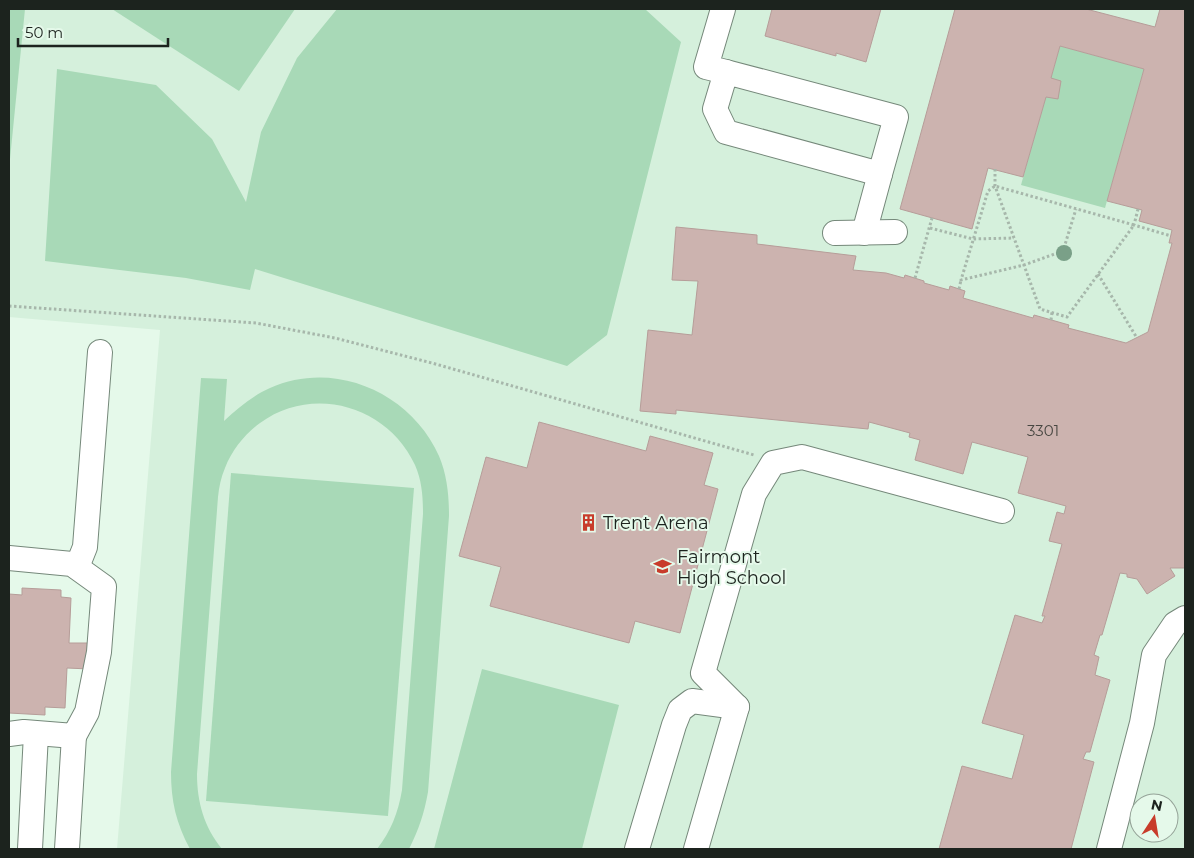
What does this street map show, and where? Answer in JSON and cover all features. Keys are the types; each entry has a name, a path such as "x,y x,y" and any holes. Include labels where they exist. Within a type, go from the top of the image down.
{"lane":[{"path":"723,9 706,67 896,118 864,232"},
{"path":"726,72 714,109 726,132 880,174"},
{"path":"835,232 895,232"},
{"path":"77,567 85,547 100,352"},
{"path":"737,707 703,672 754,494 774,463 802,457 1002,511"},
{"path":"9,558 72,564 104,587 99,652 87,712 74,736 67,849"},
{"path":"1109,849 1142,724 1154,655 1176,624 1185,618"},
{"path":"637,849 680,710 692,702 737,707"},
{"path":"696,849 737,707"},
{"path":"9,734 24,732 74,736"},
{"path":"30,849 36,734"}],"path":[{"path":"995,169 995,186 1040,309 1067,316 1134,226 1138,209"},
{"path":"995,186 1171,236"},
{"path":"959,289 988,191 995,186"},
{"path":"961,280 1024,265 1063,251 1076,209"},
{"path":"915,278 932,218"},
{"path":"930,228 973,239 1014,238"},
{"path":"1098,274 1137,338"},
{"path":"9,306 256,323 326,336 432,363 755,455"},
{"path":"1051,320 1052,312"}],"shaded area":[{"name":"Fairmont High School","path":"9,9 1185,9 1185,849 117,849 160,330 9,317"}],"green space":[{"path":"9,9 25,9 9,169"},
{"path":"112,9 295,9 239,91"},
{"path":"337,9 645,9 681,42 607,335 567,366 255,269 250,290 186,278 45,261 57,69 156,85 212,139 246,202 261,132 297,58"},
{"path":"1060,46 1144,69 1105,208 1021,185"},
{"path":"201,378 227,379 224,421 240,407 270,388 295,380 320,378 345,380 368,388 390,399 410,415 426,434 439,456 447,485 449,516 428,792 421,821 409,849 377,849 393,821 402,790 423,514 421,483 415,465 403,445 387,428 368,416 347,407 325,404 303,405 281,411 260,423 244,437 235,449 222,475 218,497 197,774 198,794 206,823 222,849 190,849 181,830 175,812 171,772"},
{"path":"231,473 414,488 388,816 206,801"},
{"path":"482,669 619,705 582,849 434,849"}],"building":[{"path":"772,9 881,9 866,62 836,53 836,56 765,36"},
{"path":"955,9 1086,9 1155,27 1160,9 1185,9 1185,568 1170,568 1175,576 1147,594 1137,579 1120,573 1102,635 1100,635 1094,655 1099,657 1095,675 1110,680 1090,752 1086,752 1083,759 1094,762 1071,849 939,849 962,766 1012,779 1024,735 982,723 1015,615 1042,623 1045,616 1042,616 1062,544 1049,541 1057,512 1064,514 1066,506 1018,493 1028,457 972,442 963,474 915,460 920,440 909,437 910,433 869,422 868,429 676,410 676,414 640,411 648,330 692,335 698,281 672,280 676,227 757,235 757,244 856,256 853,270 886,273 904,278 905,275 949,290 950,286 965,291 963,298 1033,318 1034,315 1069,325 1068,328 1126,343 1148,332 1172,243 1169,243 1172,230 1139,221 1142,210 1107,201 1144,69 1060,46 1051,78 1061,81 1058,99 1046,97 1023,177 988,168 972,229 900,209"},
{"name":"Trent Arena","path":"539,422 646,451 650,436 713,453 704,485 718,489 680,633 635,621 629,643 490,606 501,567 459,556 486,457 527,468"},
{"path":"22,588 61,590 61,597 71,598 69,643 91,643 89,669 67,668 65,708 45,707 45,715 9,713 9,594 22,595"}],"place":[{"name":"Trent Arena","path":"589,523"},
{"name":"Fairmont High School","path":"663,567"}]}
